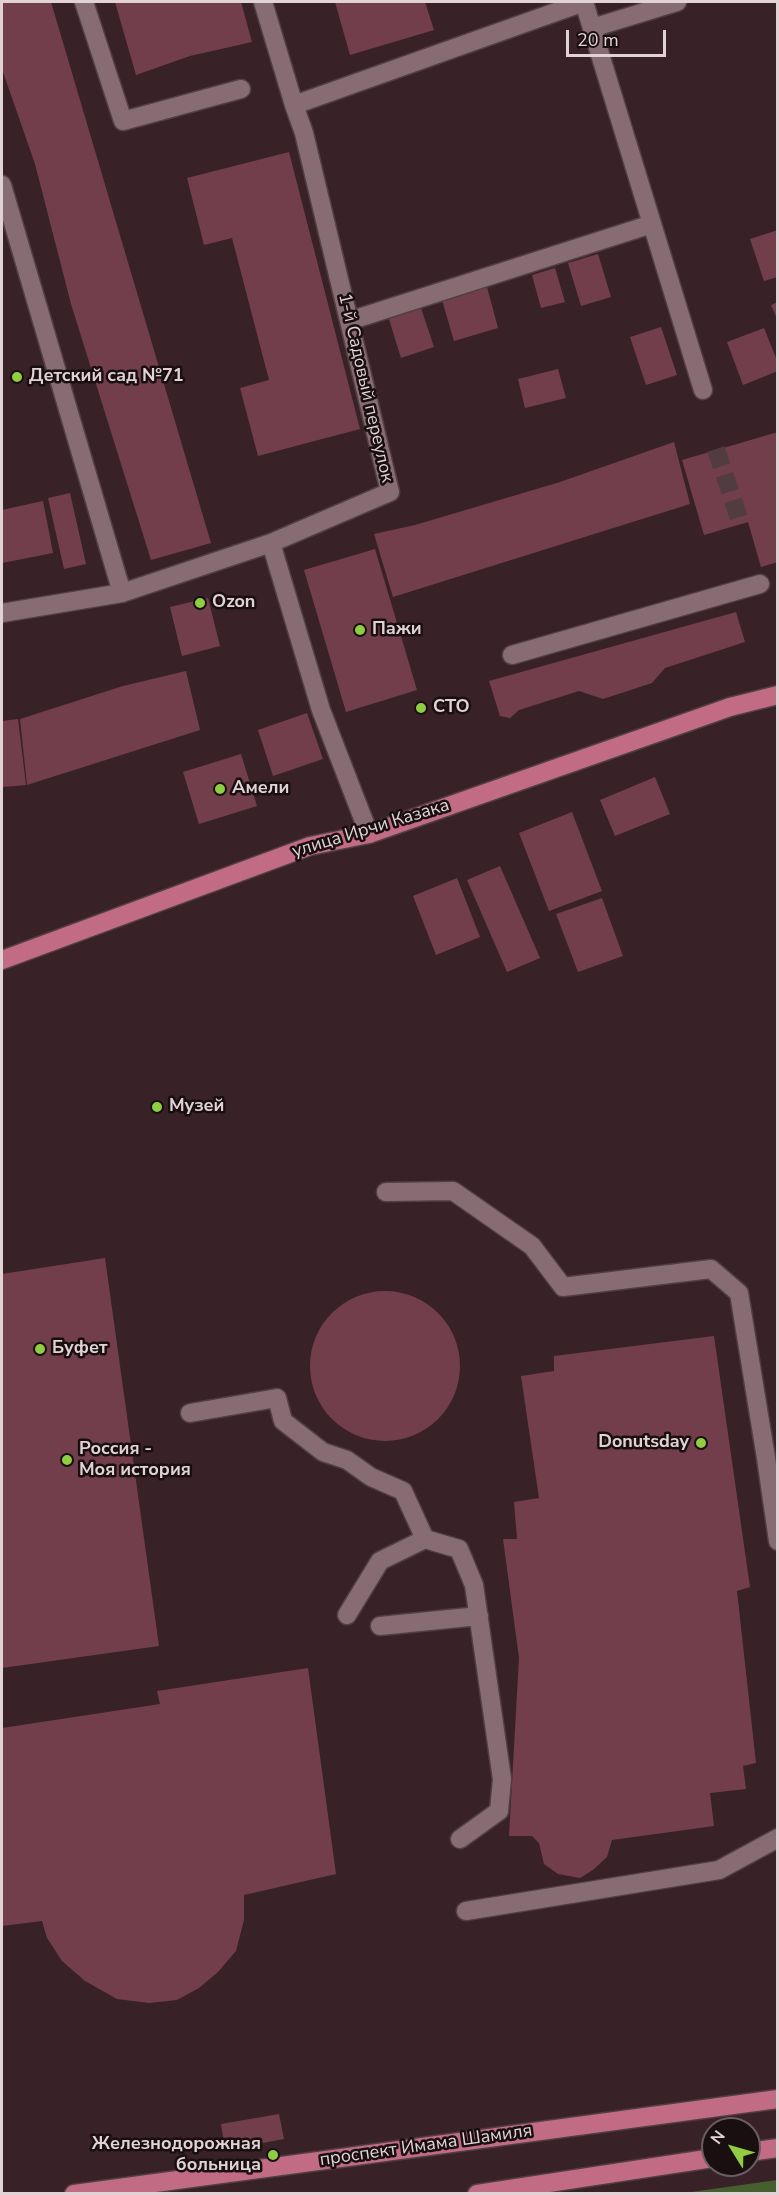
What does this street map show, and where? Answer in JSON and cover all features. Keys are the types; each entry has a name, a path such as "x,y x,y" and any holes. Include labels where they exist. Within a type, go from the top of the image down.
{"main road":[{"name":"улица Ирчи Казака","path":"2,960 310,846 369,834 730,708 777,695"},
{"name":"проспект Имама Шамиля","path":"74,2193 777,2099"},
{"path":"761,2150 777,2148"},
{"path":"477,2193 701,2160"}],"street":[{"path":"84,2 123,121 241,89"},
{"name":"1-й Садовый переулок","path":"263,2 304,133 390,492 271,543"},
{"path":"294,105 584,2 703,390"},
{"path":"592,28 677,2"},
{"path":"2,185 122,593"},
{"path":"349,321 652,224"},
{"path":"2,613 122,593 271,543 321,710 369,834"},
{"path":"512,655 760,584"},
{"path":"386,1192 453,1191 532,1246 563,1287 711,1269 739,1293 777,1541"},
{"path":"190,1413 277,1398 283,1421 322,1452 347,1460 371,1477 404,1491 426,1539"},
{"path":"347,1615 380,1561 426,1539 459,1549 474,1585 502,1779 499,1811 459,1839"},
{"path":"380,1626 479,1616"},
{"path":"466,1911 719,1870 777,1838"}],"green space":[{"path":"777,2180 777,2193 684,2193"}],"building":[{"path":"2,2 51,2 211,543 151,560 71,304 35,164 3,72"},
{"path":"115,2 241,2 252,42 190,56 136,75"},
{"path":"335,2 425,2 434,30 350,55"},
{"path":"289,152 360,429 258,456 240,388 269,380 232,238 204,245 187,178"},
{"path":"778,230 778,277 764,281 750,239"},
{"path":"598,254 611,297 581,306 568,263"},
{"path":"555,268 565,302 541,308 532,275"},
{"path":"487,287 498,328 454,341 442,300"},
{"path":"778,302 778,321 771,305"},
{"path":"420,305 434,347 401,358 388,316"},
{"path":"661,327 677,375 646,385 630,337"},
{"path":"764,328 778,363 778,371 743,385 727,342"},
{"path":"558,369 566,398 525,408 518,379"},
{"path":"778,432 778,562 761,567 748,522 704,535 682,460"},
{"path":"674,442 690,504 393,597 374,534 415,525 560,482"},
{"path":"70,493 86,564 64,569 48,498"},
{"path":"43,501 53,553 2,563 2,510"},
{"name":"Пажи","path":"375,549 417,690 346,712 304,570"},
{"path":"208,598 220,646 182,656 170,607"},
{"path":"736,612 745,642 665,668 652,683 603,699 579,691 519,710 510,718 500,716 489,681"},
{"path":"186,671 200,730 27,785 20,719 123,686"},
{"path":"307,713 323,759 273,776 258,730"},
{"path":"18,719 26,785 2,787 2,721"},
{"name":"Амели","path":"241,754 257,806 199,824 183,772"},
{"path":"655,777 670,814 615,836 600,800"},
{"path":"572,812 602,891 549,911 519,833"},
{"path":"500,866 540,958 507,972 467,880"},
{"path":"457,878 480,937 436,955 413,896"},
{"path":"602,898 623,956 578,972 556,914"},
{"name":"Россия - Моя история","path":"105,1258 159,1646 2,1668 2,1274"},
{"path":"385,1291 414,1297 438,1313 454,1337 460,1366 454,1395 438,1419 414,1435 385,1441 356,1435 332,1419 316,1395 310,1366 316,1337 332,1313 356,1297"},
{"path":"714,1336 750,1587 737,1591 756,1763 743,1766 746,1789 710,1793 714,1826 612,1840 607,1857 593,1870 580,1878 558,1874 544,1864 539,1843 532,1836 509,1836 519,1658 503,1539 517,1539 514,1502 539,1498 521,1376 554,1371 554,1356"},
{"path":"308,1668 336,1874 244,1895 244,1920 236,1951 218,1972 199,1988 177,2000 149,2003 117,1999 85,1981 62,1961 47,1938 42,1921 2,1926 2,1728 160,1704 157,1691"},
{"path":"279,2114 284,2139 225,2150 221,2124"}],"tunnel":[{"path":"716,449 741,524"}],"place":[{"name":"Детский сад №71","path":"17,377"},
{"name":"Ozon","path":"200,603"},
{"name":"Пажи","path":"360,630"},
{"name":"СТО","path":"421,708"},
{"name":"Амели","path":"220,789"},
{"name":"Музей","path":"157,1107"},
{"name":"Буфет","path":"40,1349"},
{"name":"Donutsday","path":"701,1443"},
{"name":"Россия - Моя история","path":"67,1460"},
{"name":"Железнодорожная больница","path":"273,2155"}]}
